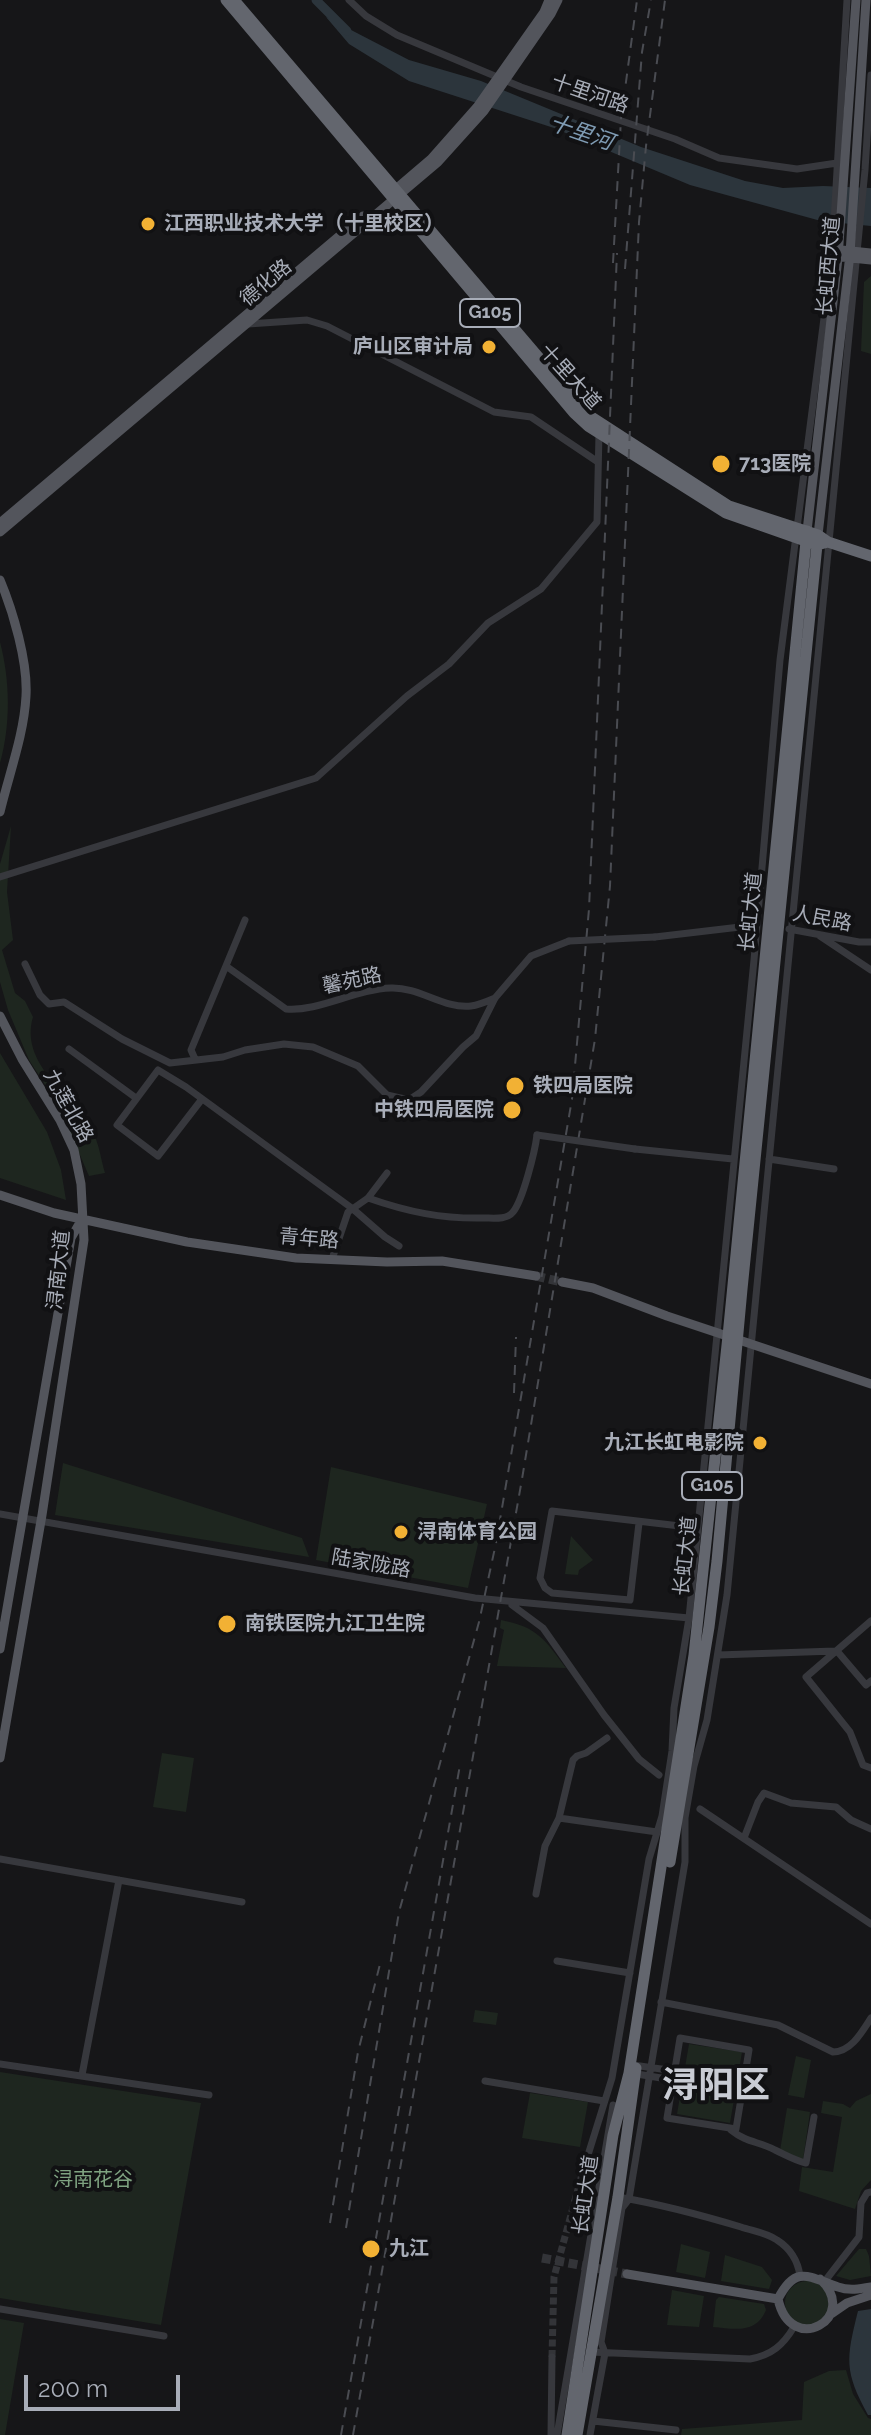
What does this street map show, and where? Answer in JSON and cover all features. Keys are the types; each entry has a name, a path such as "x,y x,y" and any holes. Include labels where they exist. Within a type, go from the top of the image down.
{"highway":[{"name":"十里大道","path":"226,0 587,414 729,506 810,537"},
{"name":"十里大道","path":"234,0 574,413 599,433 726,513 871,556"},
{"name":"长虹大道","path":"577,2435 591,2352 624,2198 633,2069 694,1655 767,925 810,537"},
{"name":"长虹大道","path":"567,2435 613,2135 633,2069"}],"main road":[{"name":"德化路","path":"0,523 395,194 438,162 481,109 549,0"},
{"name":"德化路","path":"502,78 551,14 558,0"},
{"name":"长虹西大道","path":"810,537 854,251 848,168 856,0"},
{"name":"长虹西大道","path":"810,537 835,249 848,168 866,0"},
{"name":"德化路","path":"0,532 395,194"},
{"path":"835,249 871,253"},
{"path":"854,251 871,260"},
{"path":"0,580 25,669 26,695 17,747 0,812"},
{"name":"九莲北路","path":"0,1016 74,1150 81,1184 82,1219"},
{"name":"青年路","path":"0,1195 54,1213 187,1242 296,1258 442,1261 536,1276"},
{"name":"浔南大道","path":"0,1649 71,1238 82,1219"},
{"name":"浔南大道","path":"0,1758 41,1522 84,1240 82,1219"},
{"path":"562,1282 593,1288 871,1384"},
{"path":"627,2274 778,2299"},
{"path":"778,2299 787,2283 800,2276 822,2280 840,2289 871,2287"},
{"path":"822,2280 833,2297 831,2314"},
{"path":"778,2299 786,2320 794,2327 806,2329 817,2327 847,2303 871,2295"}],"street":[{"name":"十里河路","path":"349,0 366,16 397,35 502,78 675,139 719,158 797,169 848,168"},
{"path":"847,0 848,168"},
{"path":"848,168 869,122 871,75"},
{"path":"246,324 307,320 327,326 494,412 531,417 598,462"},
{"path":"0,877 316,778 407,696 449,664 488,623 541,589 597,522 599,433"},
{"path":"590,2435 605,2353 601,2342 622,2208 650,2072 685,1862 685,1818 694,1766 707,1720 727,1595 792,929 810,537"},
{"path":"25,964 40,995 49,1004 64,1002 162,1060 170,1063 195,1059 191,1050 245,920"},
{"path":"583,2171 612,2078 649,1859 662,1816 672,1751 674,1708 689,1618 697,1528 727,1336 733,1159 767,925"},
{"name":"人民路","path":"195,1059 223,1057 284,1044 313,1047 358,1066 387,1095 409,1100 421,1092 476,1036 495,998 531,956 569,941 655,937 767,925 871,942"},
{"path":"818,934 871,970"},
{"name":"馨苑路","path":"226,966 286,1009 304,1008 345,996 391,988 414,990 456,1005 471,1006 495,998"},
{"path":"69,1049 136,1098"},
{"path":"202,1099 158,1156 117,1125 158,1070 202,1099 353,1209 399,1246"},
{"path":"368,1198 428,1216 506,1217 514,1210 534,1153 537,1135 733,1159"},
{"path":"769,1159 834,1169"},
{"path":"332,1259 348,1212 368,1198 387,1173"},
{"path":"639,1523 630,1600 552,1593 542,1585 540,1578 552,1511 697,1528"},
{"name":"陆家陇路","path":"0,1514 510,1604 543,1628 604,1715 639,1759 659,1775"},
{"path":"510,1604 689,1618"},
{"path":"871,1621 806,1677 850,1732 863,1765 871,1768"},
{"path":"718,1655 837,1651"},
{"path":"837,1651 866,1685 871,1681"},
{"path":"536,1894 545,1846 559,1818 573,1760 607,1738"},
{"path":"744,1838 764,1793 799,1805 836,1807 851,1820 871,1829"},
{"path":"700,1809 871,1924"},
{"path":"559,1818 657,1832"},
{"path":"0,1859 242,1902"},
{"path":"82,2075 119,1880"},
{"path":"557,1961 630,1973"},
{"path":"661,2002 778,2025 840,2053 852,2044 871,2018"},
{"path":"680,2038 749,2050 736,2129 730,2128 667,2118 680,2038"},
{"path":"0,2064 209,2095"},
{"path":"633,2069 674,2075"},
{"path":"612,2078 613,2135"},
{"path":"485,2081 604,2101"},
{"path":"557,2435 613,2105"},
{"path":"730,2128 744,2141 806,2163 814,2117"},
{"path":"822,2280 856,2244 861,2203 871,2192"},
{"path":"624,2198 767,2235 791,2253 798,2263 800,2276"},
{"path":"860,2230 871,2229"},
{"path":"0,2309 164,2336"},
{"path":"591,2352 750,2359 773,2351 794,2327"},
{"path":"551,2435 552,2357"},
{"path":"593,2421 676,2430"}],"green space":[{"path":"871,276 871,354 861,351 864,282"},
{"path":"0,642 8,702 0,763"},
{"path":"11,826 7,892 13,940 2,950 15,993 25,1001 33,1017 33,1049 49,1078 92,1131 105,1173 89,1176 59,1106 29,1060 0,982 0,864"},
{"path":"0,1053 47,1132 61,1170 66,1200 0,1178"},
{"path":"63,1463 302,1538 309,1557 55,1515"},
{"name":"浔南体育公园","path":"331,1467 487,1504 468,1588 316,1560"},
{"path":"571,1536 593,1560 579,1570 578,1575 565,1574"},
{"path":"501,1620 540,1636 566,1668 497,1666 504,1630 500,1628"},
{"path":"162,1753 194,1758 186,1812 153,1807"},
{"path":"475,2010 498,2013 496,2025 473,2022"},
{"path":"689,2044 742,2052 730,2123 677,2114"},
{"path":"796,2056 811,2060 804,2098 788,2095"},
{"name":"浔南花谷","path":"0,2072 201,2103 161,2325 0,2298"},
{"path":"530,2093 588,2102 580,2147 522,2138"},
{"path":"871,2094 871,2180 861,2191 855,2209 799,2191 802,2167 833,2172 842,2117 821,2113 823,2101 850,2108 856,2101"},
{"path":"787,2108 810,2112 803,2160 780,2151"},
{"path":"681,2244 710,2252 705,2278 676,2272"},
{"path":"859,2249 866,2249 871,2276 850,2280 836,2276"},
{"path":"725,2255 762,2267 772,2280 769,2289 721,2281"},
{"path":"807,2281 822,2288 829,2303 822,2318 807,2325 792,2318 785,2303 792,2288"},
{"path":"672,2290 704,2296 699,2327 667,2325"},
{"path":"719,2297 764,2304 766,2310 762,2318 751,2326 737,2329 713,2327"},
{"path":"0,2319 24,2323 5,2435 0,2435"},
{"path":"846,2370 853,2394 871,2419 871,2435 681,2435 682,2429 802,2420 804,2382 829,2371"}],"water":[{"name":"十里河","path":"326,17 409,60 481,81 641,147 745,181 783,188 871,188 871,226 821,221 690,185 554,128 409,81 349,44"},
{"path":"871,2309 871,2415 868,2415 851,2375 850,2353 858,2311"}],"waterway":[{"name":"十里河","path":"316,0 347,31"}],"tunnel":[{"path":"536,1276 562,1282"},
{"path":"552,2357 554,2277 583,2171"},
{"path":"542,2258 627,2274"}],"railway":[{"path":"613,263 621,119 637,0"},
{"path":"625,269 642,52 651,0"},
{"path":"353,2435 522,1479 595,1039 610,886 639,222 665,0"},
{"path":"346,2228 399,1912 479,1622 496,1543 572,1099 589,909 617,253"},
{"path":"514,1393 516,1337"},
{"path":"341,2435 460,1765"},
{"path":"330,2223 358,2052 381,1960"}],"place":[{"name":"江西职业技术大学（十里校区）","path":"148,224"},
{"name":"庐山区审计局","path":"489,347"},
{"name":"713医院","path":"721,464"},
{"name":"铁四局医院","path":"515,1086"},
{"name":"中铁四局医院","path":"512,1110"},
{"name":"九江长虹电影院","path":"760,1443"},
{"name":"浔南体育公园","path":"401,1532"},
{"name":"南铁医院九江卫生院","path":"227,1624"},
{"name":"九江","path":"371,2249"}],"district":[{"name":"浔阳区","path":"716,2086"}]}
